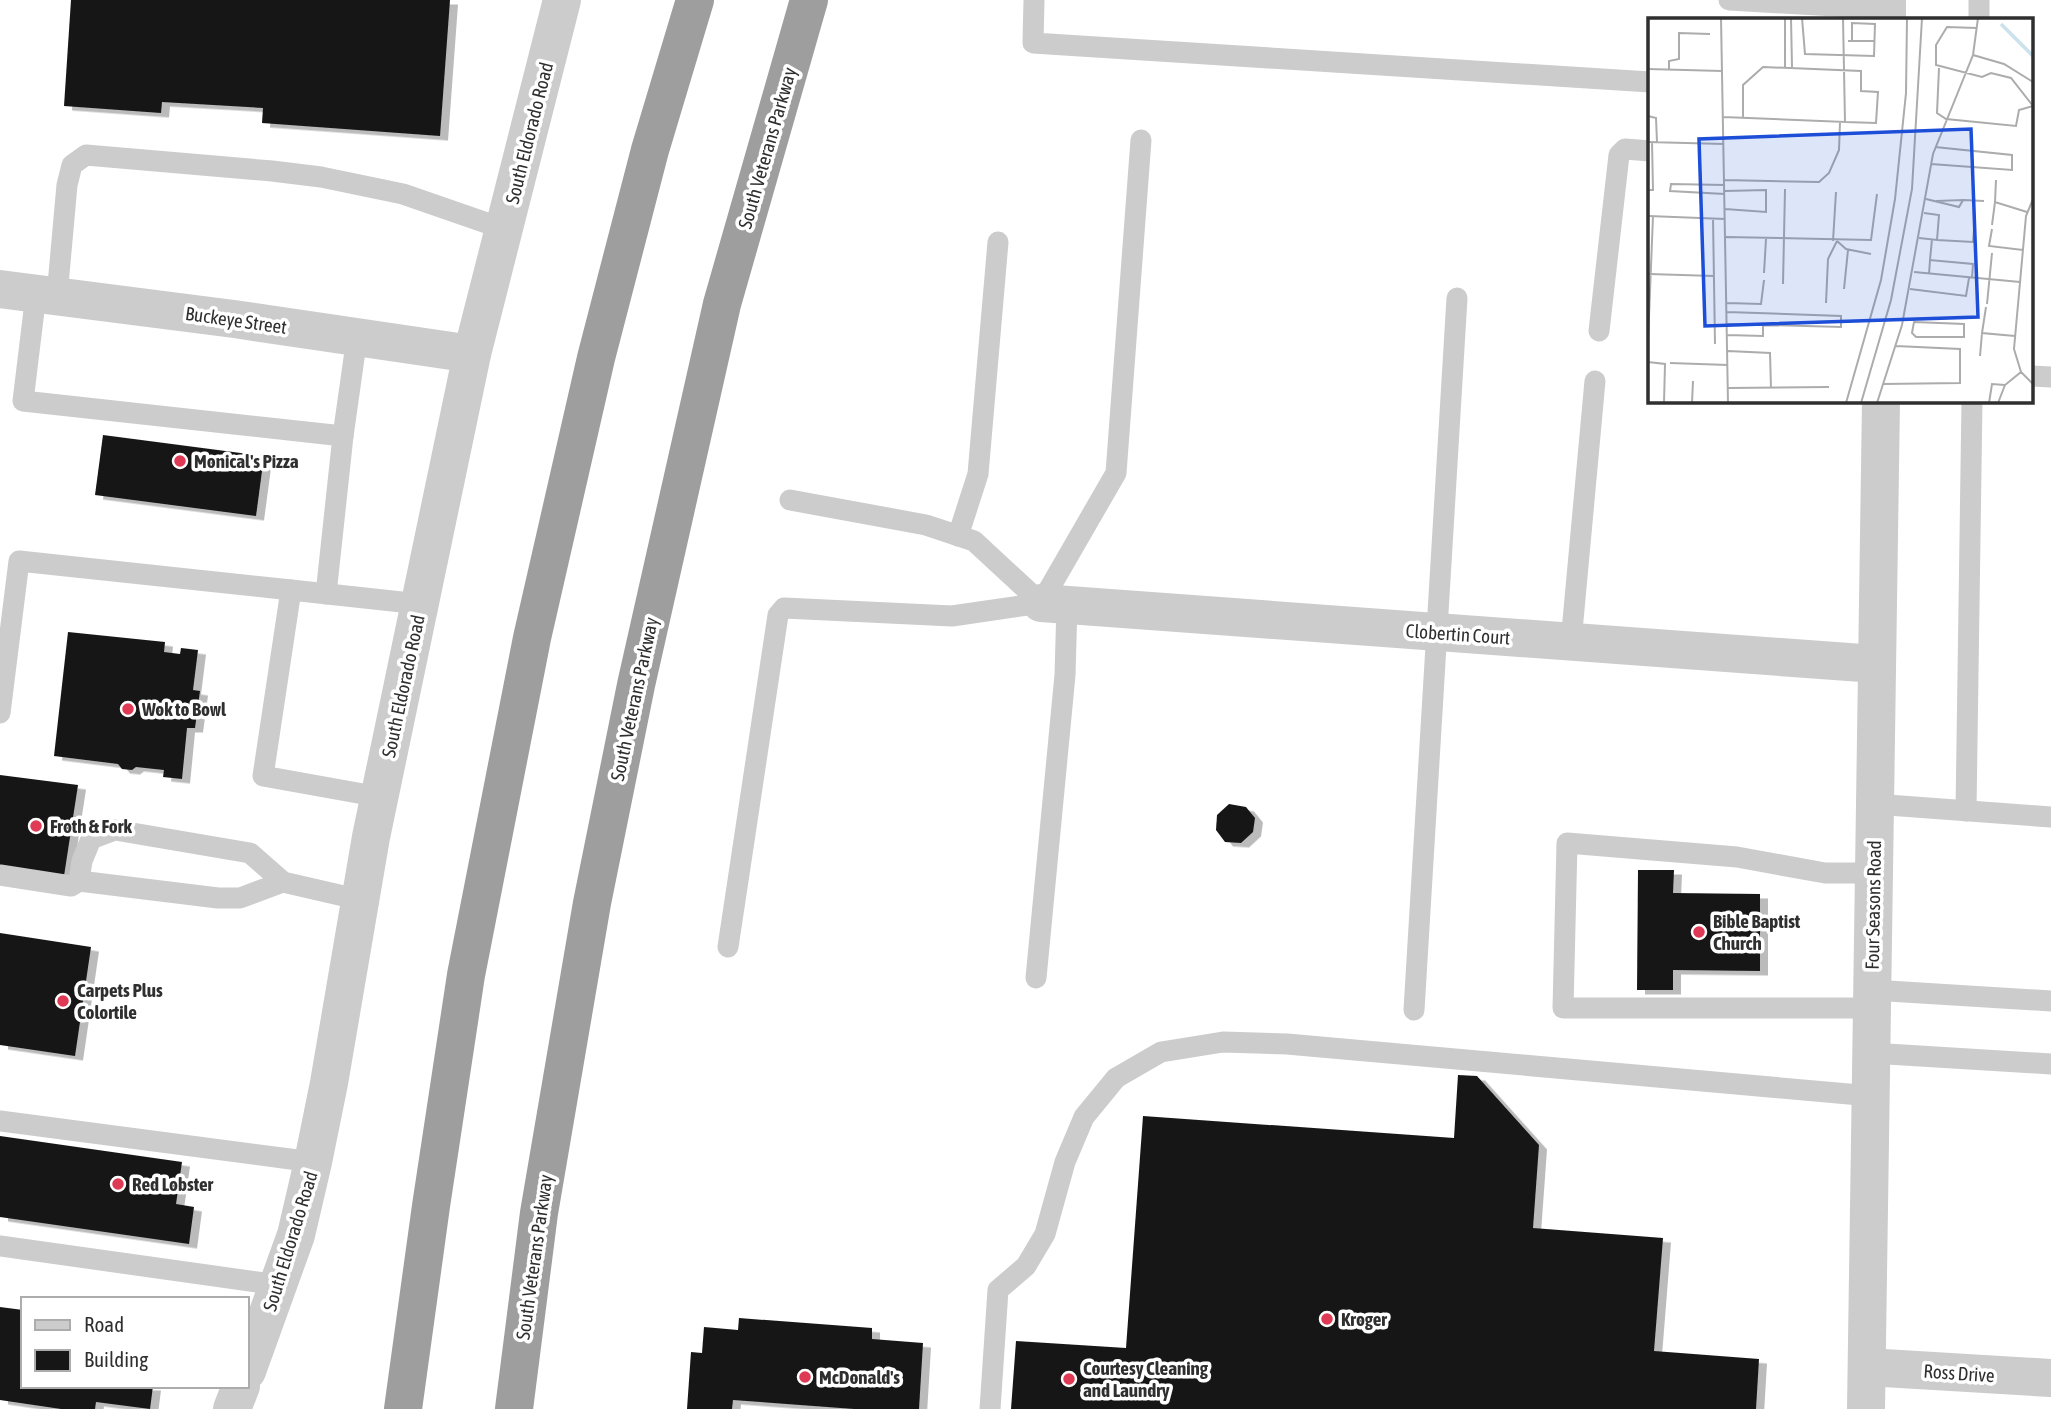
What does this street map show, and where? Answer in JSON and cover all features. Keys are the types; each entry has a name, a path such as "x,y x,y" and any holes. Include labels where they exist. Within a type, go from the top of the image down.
{"highway":[{"path":"403,1409 466,975 532,638 596,358 650,150 695,0"},
{"name":"South Veterans Parkway","path":"513,1409 539,1213 592,903 636,685 722,304 809,0"}],"street":[{"name":"South Eldorado Road","path":"248,1368 296,1235 313,1162 380,797 472,355 562,0"},
{"name":"Buckeye Street","path":"31,293 234,318 472,355"},
{"name":"Four Seasons Road","path":"1866,1409 1881,402"},
{"name":"Clobertin Court","path":"1054,604 1876,664"},
{"name":"Ross Drive","path":"1867,1367 2051,1378"},
{"path":"232,1409 240,1388"}],"lane":[{"path":"1034,0 1033,43 1648,82"},
{"path":"1729,0 1817,12 1887,9"},
{"path":"1979,0 1979,18"},
{"path":"1036,978 1065,675 1054,604 1116,474 1141,140"},
{"path":"1600,331 1619,155 1625,149 1648,151"},
{"path":"343,436 23,401 31,293 72,166 86,155 272,170 321,177 403,194 504,229"},
{"path":"958,536 978,474 998,242"},
{"path":"1414,1010 1457,298"},
{"path":"326,594 357,337"},
{"path":"1571,642 1595,381"},
{"path":"1966,811 1972,402"},
{"path":"790,500 926,525 974,541 1054,604"},
{"path":"0,713 19,561 420,604"},
{"path":"291,590 263,776 380,797"},
{"path":"728,947 780,611 784,608 952,616 1054,604"},
{"path":"1874,804 2051,817"},
{"path":"79,881 82,861 91,839 115,830 250,853 283,882 361,900"},
{"path":"1873,873 1825,873 1737,857 1567,843 1563,1008 1872,999 2051,1001"},
{"path":"0,876 71,886 79,881 218,898 240,898 283,882"},
{"path":"990,1409 998,1290 1026,1266 1045,1234 1065,1161 1084,1117 1116,1078 1161,1052 1223,1042 1287,1044 1871,1096"},
{"path":"1871,1053 2051,1064"},
{"path":"0,1121 313,1162"},
{"path":"0,1246 279,1285"}],"building":[{"path":"71,0 450,0 440,136 262,123 263,108 162,102 161,113 64,106"},
{"path":"103,435 264,456 256,516 95,495"},
{"name":"Wok to Bowl","path":"68,632 165,642 164,652 180,654 181,648 198,650 193,690 200,691 195,728 187,728 182,779 163,777 164,770 136,767 132,770 122,769 118,764 54,756"},
{"name":"Froth & Fork","path":"0,775 78,785 64,876 0,867"},
{"path":"1229,804 1246,807 1255,818 1253,832 1241,843 1225,842 1216,830 1217,815"},
{"name":"Bible Baptist Church","path":"1638,870 1674,870 1673,893 1760,894 1760,971 1673,970 1673,990 1637,990"},
{"path":"0,933 91,947 75,1056 0,1045"},
{"name":"Kroger","path":"1458,1075 1477,1076 1539,1145 1533,1228 1663,1238 1654,1351 1759,1359 1756,1409 1011,1409 1016,1341 1126,1348 1143,1116 1454,1138"},
{"path":"0,1136 182,1162 176,1204 194,1207 189,1244 0,1217"},
{"path":"0,1307 21,1310 21,1388 153,1388 150,1409 96,1402 95,1409 61,1409 0,1400"},
{"name":"McDonald's","path":"739,1318 872,1328 872,1339 923,1343 919,1409 854,1409 733,1400 732,1409 687,1409 691,1352 702,1353 704,1327 738,1330"}],"place":[{"name":"Monical's Pizza","path":"180,461"},
{"name":"Wok to Bowl","path":"128,709"},
{"name":"Froth & Fork","path":"36,826"},
{"name":"Bible Baptist Church","path":"1699,932"},
{"name":"Carpets Plus Colortile","path":"63,1001"},
{"name":"Red Lobster","path":"118,1184"},
{"name":"Kroger","path":"1327,1319"},
{"name":"McDonald's","path":"805,1377"},
{"name":"Courtesy Cleaning and Laundry","path":"1069,1379"}]}
